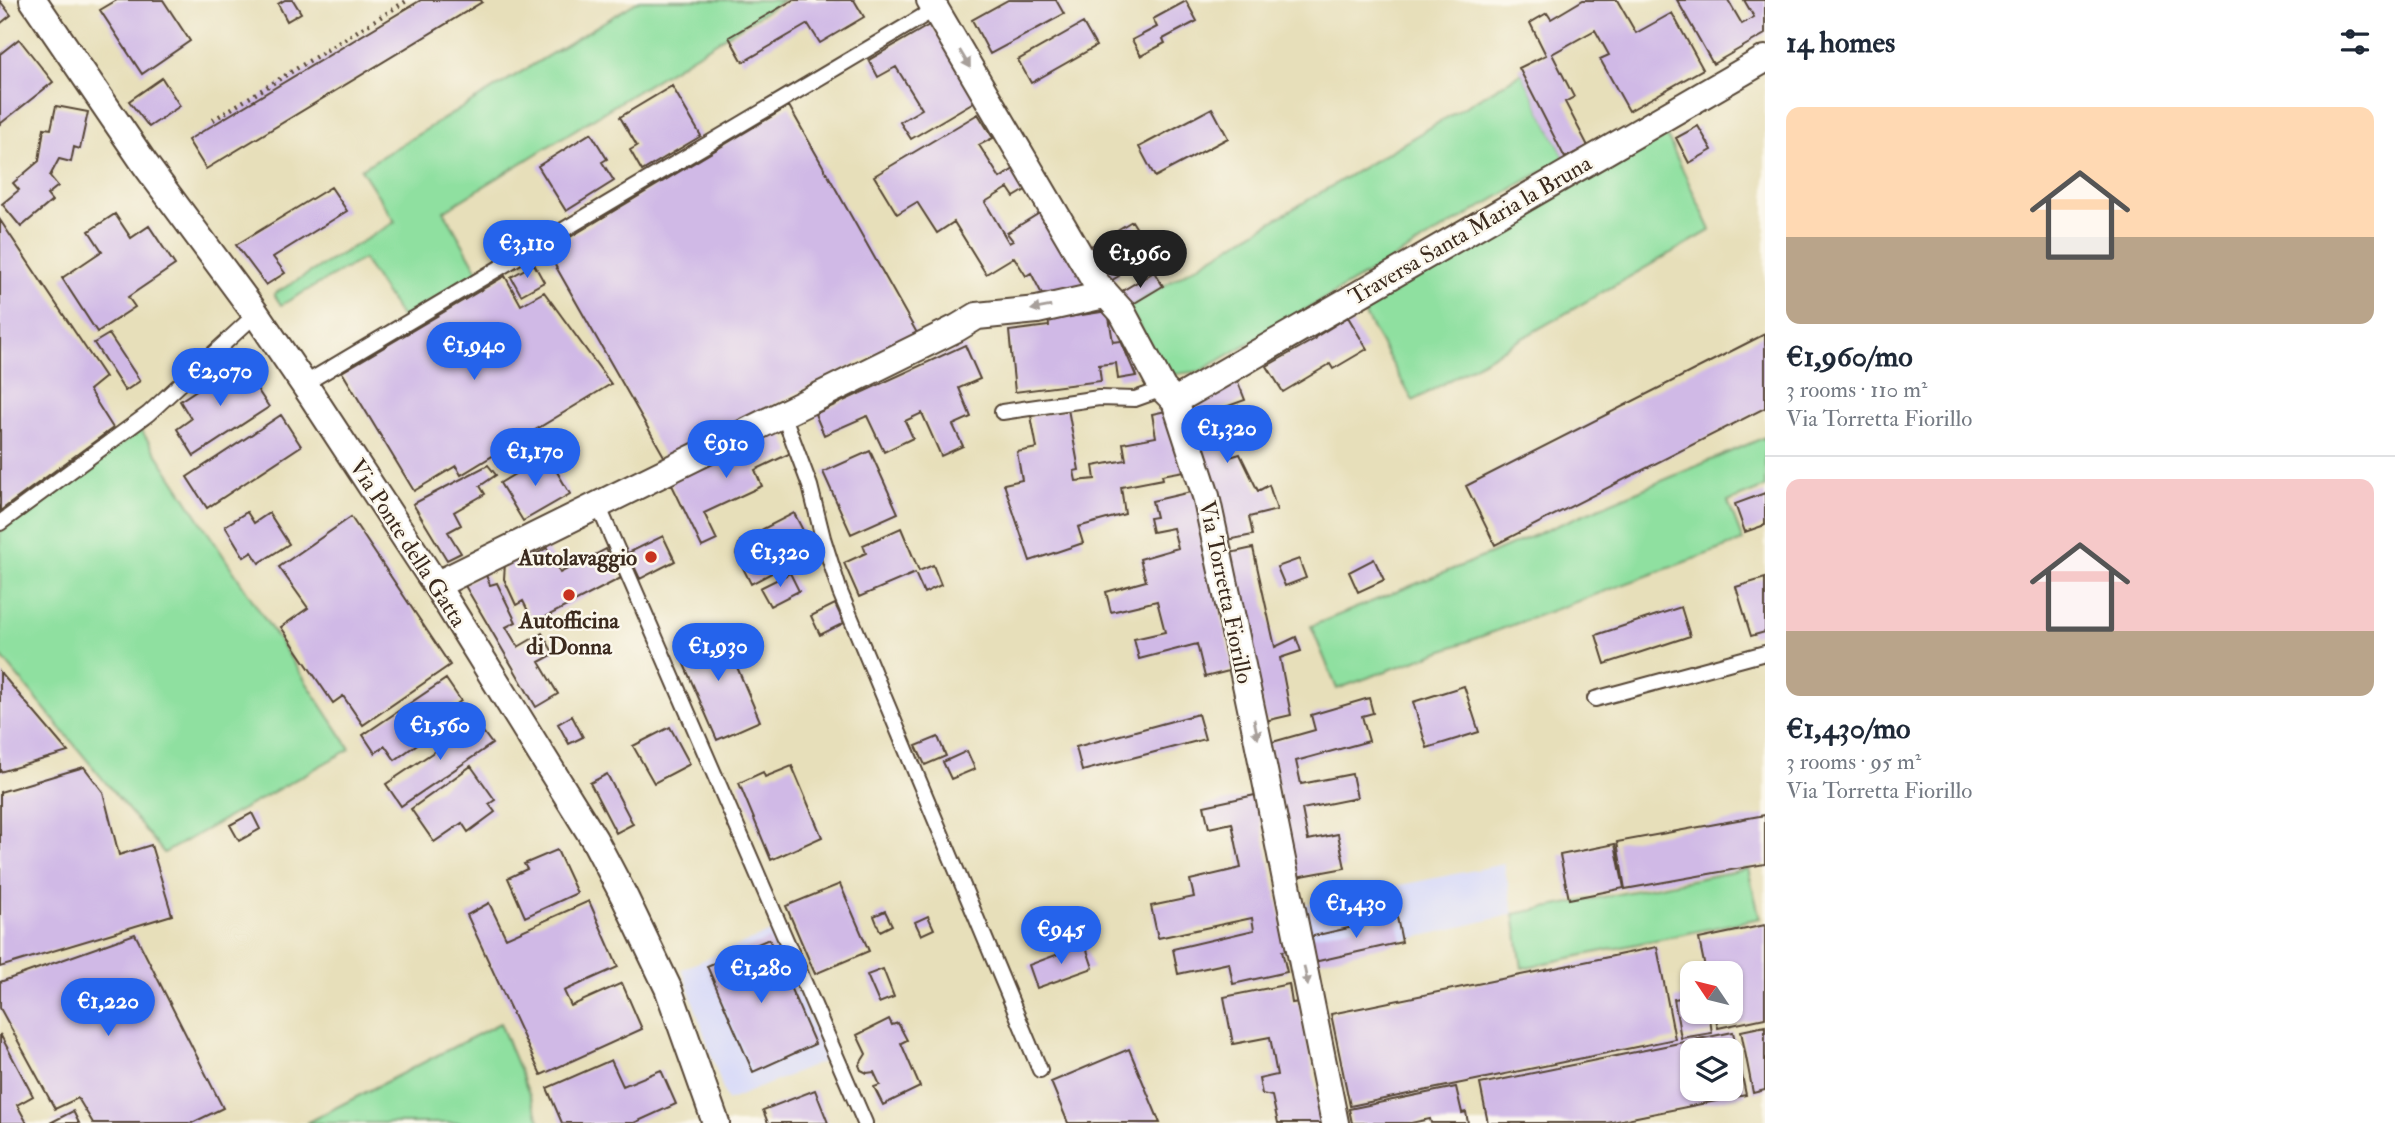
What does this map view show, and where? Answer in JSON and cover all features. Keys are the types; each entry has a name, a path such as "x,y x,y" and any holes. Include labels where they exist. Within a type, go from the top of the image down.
{"street":[{"name":"Via Ponte della Gatta","path":"33,0 145,164 304,384 436,585 594,839 668,988 716,1123"},
{"name":"Via Torretta Fiorillo","path":"932,4 1104,295 1122,312 1169,395 1206,496 1335,1123"},
{"name":"Traversa Santa Maria la Bruna","path":"1169,395 1765,59"},
{"path":"436,585 977,316 1037,310 1104,295"}],"lane":[{"path":"304,384 932,4"},
{"path":"0,523 148,414 256,314"},
{"path":"1002,412 1099,398 1135,399 1169,395"},
{"path":"783,414 810,486 840,592 1040,1070"},
{"path":"598,505 864,1123"},
{"path":"1595,699 1765,653"}],"path":[{"path":"213,120 408,0"}],"shaded area":[{"path":"1504,864 1514,914 1314,962 1302,905"},
{"path":"773,931 827,1060 727,1101 682,969"}],"green space":[{"path":"640,0 784,0 444,211 479,273 402,318 363,259 281,305 274,294 395,222 361,169"},
{"path":"1522,73 1565,158 1201,371 1168,375 1128,307"},
{"path":"1664,130 1711,230 1413,401 1360,306"},
{"path":"141,430 350,749 164,853 0,655 0,532"},
{"path":"1765,437 1765,487 1728,502 1743,541 1337,689 1311,626 1483,557"},
{"path":"1748,869 1760,918 1522,968 1514,914"},
{"path":"500,1023 541,1123 306,1123"}],"building":[{"path":"117,0 163,0 190,41 142,74 100,10"},
{"path":"293,0 301,13 287,21 278,4"},
{"path":"421,0 482,2 206,169 188,140"},
{"path":"793,0 854,0 864,17 820,43 808,24 743,62 729,37"},
{"path":"1008,0 1056,0 1064,14 990,54 972,20"},
{"path":"1583,0 1617,0 1636,33 1672,13 1703,69 1629,111 1600,59 1609,55 1595,30 1552,54 1574,97 1565,102 1588,146 1565,158 1519,68 1546,55 1530,23 1547,13 1551,19"},
{"path":"1677,0 1728,0 1742,24 1754,17 1744,0 1765,0 1765,34 1713,64"},
{"path":"0,1 11,15 0,24"},
{"path":"1186,1 1197,21 1163,39 1165,43 1141,56 1132,40 1157,27 1153,19"},
{"path":"1083,23 1096,46 1031,83 1018,60"},
{"path":"931,24 977,100 911,139 900,122 922,109 896,67 878,77 869,60"},
{"path":"19,39 53,82 0,124 0,54"},
{"path":"162,78 180,106 149,127 129,101"},
{"path":"672,86 701,136 642,171 630,150 637,146 620,117"},
{"path":"56,106 88,112 80,149 74,147 71,162 59,159 50,176 58,186 47,195 52,201 21,227 2,204 19,190 13,183 39,161 44,128 51,129"},
{"path":"789,106 917,333 665,458 547,251"},
{"path":"1212,108 1228,138 1155,177 1139,147"},
{"path":"978,114 993,138 979,145 1000,178 1017,167 1029,188 1014,197 1008,188 985,202 1009,243 1013,241 1007,233 1043,211 1087,285 1044,298 1031,273 1026,276 1014,257 986,274 954,222 937,233 917,202 897,214 874,176"},
{"path":"1698,126 1712,150 1689,163 1676,138"},
{"path":"591,133 607,159 602,162 614,181 566,211 538,166"},
{"path":"331,187 347,211 273,257 285,273 266,285 236,245"},
{"path":"115,214 131,238 149,226 175,265 128,297 135,307 97,332 62,278 102,251 89,231"},
{"path":"0,220 105,377 89,390 113,428 0,511"},
{"path":"1132,221 1145,242 1111,263 1119,276 1107,283 1086,249"},
{"path":"534,264 544,282 521,295 511,277"},
{"path":"1154,272 1163,286 1128,307 1117,294"},
{"path":"505,276 521,305 544,292 611,384 461,475 456,466 414,491 342,372"},
{"path":"1108,311 1113,342 1121,341 1136,376 1118,379 1116,363 1099,365 1101,381 1015,392 1009,331 1049,326 1048,315 1068,312 1068,317"},
{"path":"1348,317 1367,349 1333,369 1330,364 1283,392 1267,366"},
{"path":"109,334 140,381 125,391 94,343"},
{"path":"1765,334 1765,408 1495,545 1466,486"},
{"path":"965,345 980,379 959,388 971,417 953,425 963,446 941,456 922,413 905,421 913,438 884,452 867,416 824,435 815,414"},
{"path":"239,362 269,407 194,456 177,429 191,419 180,401"},
{"path":"1236,377 1245,400 1214,411 1230,457 1240,454 1258,491 1269,485 1277,510 1249,517 1253,535 1227,540 1185,406"},
{"path":"1068,409 1079,470 1074,471 1076,481 1095,479 1093,466 1126,460 1123,443 1156,437 1152,414 1171,410 1190,470 1162,475 1163,479 1121,487 1125,514 1078,527 1083,543 1030,561 1004,484 1022,480 1017,452 1037,448 1031,416"},
{"path":"281,415 301,446 207,508 187,477"},
{"path":"779,428 791,453 755,470 762,486 704,513 717,540 702,547 670,481"},
{"path":"870,451 898,513 851,534 823,472"},
{"path":"547,455 570,494 523,521 500,483"},
{"path":"488,465 496,475 480,486 485,494 454,512 461,525 448,532 461,553 447,560 413,504"},
{"path":"1195,491 1233,670 1205,677 1197,644 1139,659 1134,639 1165,632 1157,601 1111,612 1106,592 1146,581 1140,559 1178,548 1173,528 1152,532 1149,518 1156,517 1152,501"},
{"path":"1765,493 1765,525 1745,532 1735,504"},
{"path":"247,512 254,523 269,513 289,544 259,563 252,552 244,557 225,526"},
{"path":"794,513 808,540 776,556 781,568 751,584 736,554 740,541"},
{"path":"351,517 450,665 363,725 343,696 333,703 281,627 308,608 279,567"},
{"path":"901,528 919,571 933,565 941,585 924,593 915,573 859,597 844,563 866,553 863,545"},
{"name":"Autolavaggio","path":"663,536 675,561 640,579 628,553"},
{"path":"547,548 560,573 606,549 621,578 534,623 523,601 516,605 504,579 505,563 527,551 531,557"},
{"path":"1253,548 1275,647 1296,637 1301,651 1280,658 1291,715 1265,721 1230,553"},
{"path":"1299,559 1306,578 1285,586 1277,567"},
{"path":"1374,559 1384,580 1358,592 1349,572"},
{"path":"485,573 490,585 497,583 516,622 506,627 518,647 542,633 554,654 539,662 558,694 536,707 464,584"},
{"path":"790,573 799,591 770,606 760,588"},
{"path":"1765,578 1765,632 1751,636 1736,587"},
{"path":"835,604 844,623 820,635 811,616"},
{"path":"1681,607 1690,636 1605,664 1596,635"},
{"path":"720,627 760,721 717,740 676,646"},
{"path":"0,672 68,752 0,772"},
{"path":"446,679 461,701 414,733 420,742 395,760 385,746 375,753 363,735"},
{"path":"1464,686 1479,732 1427,748 1413,702"},
{"path":"1369,698 1373,713 1362,716 1369,741 1296,761 1301,784 1352,774 1357,798 1302,809 1308,840 1338,834 1345,868 1296,877 1269,743 1315,730 1311,715"},
{"path":"1198,714 1205,739 1082,771 1076,747"},
{"path":"572,716 583,737 569,744 558,724"},
{"path":"473,718 492,744 401,806 386,784 453,739 450,733"},
{"path":"670,727 690,764 654,783 633,746"},
{"path":"938,737 946,756 925,765 916,746"},
{"path":"967,751 975,769 951,779 943,762"},
{"path":"471,766 495,800 489,804 495,812 468,832 462,823 434,842 411,809"},
{"path":"792,766 822,837 771,860 739,783 763,772 765,777"},
{"path":"84,767 103,792 119,855 151,845 172,915 0,967 0,792"},
{"path":"607,774 633,824 616,833 590,783"},
{"path":"1255,795 1288,950 1282,951 1287,972 1233,984 1229,963 1178,974 1173,949 1254,930 1252,918 1158,938 1151,906 1194,897 1190,880 1241,868 1232,823 1209,828 1204,806"},
{"path":"252,813 260,829 239,841 230,825"},
{"path":"1765,815 1765,864 1625,889 1617,842"},
{"path":"1615,844 1624,888 1569,899 1560,855"},
{"path":"557,850 577,893 525,917 508,878 527,869 524,864"},
{"path":"840,884 869,951 815,974 786,906"},
{"path":"589,901 618,967 564,991 571,1006 622,983 642,1029 541,1075 467,915 489,903 506,938"},
{"path":"885,911 892,925 880,931 874,916"},
{"path":"928,916 934,929 921,935 915,922"},
{"path":"1397,917 1402,942 1314,962 1309,937"},
{"path":"1765,925 1765,1018 1743,1023 1743,961 1704,961 1699,939"},
{"path":"135,934 223,1108 192,1123 93,1123 78,1098 55,1109 0,1008 0,982"},
{"path":"769,939 815,1044 753,1072 707,966"},
{"path":"1085,944 1093,968 1037,988 1029,965"},
{"path":"1657,947 1675,1039 1350,1106 1331,1014"},
{"path":"883,969 894,997 879,1003 867,975"},
{"path":"1289,984 1292,1003 1299,1002 1323,1123 1278,1123 1272,1096 1262,1094 1259,1079 1277,1075 1270,1037 1233,1044 1224,997"},
{"path":"1680,998 1680,1024 1711,1024 1712,1033 1681,1038 1674,999"},
{"path":"889,1019 892,1025 898,1023 907,1040 901,1043 920,1087 883,1105 874,1087 880,1085 874,1072 867,1073 861,1070 859,1065 866,1054 857,1035"},
{"path":"1717,1024 1737,1024 1718,1028"},
{"path":"1765,1026 1765,1090 1753,1093 1741,1031"},
{"path":"1733,1032 1734,1038 1704,1038"},
{"path":"0,1034 33,1096 17,1105 27,1123 0,1123"},
{"path":"1680,1043 1680,1101 1716,1101 1607,1123 1488,1123 1480,1084"},
{"path":"1129,1049 1160,1123 1068,1123 1051,1082"},
{"path":"611,1060 623,1086 661,1070 676,1104 634,1123 562,1123 547,1088"},
{"path":"1456,1087 1462,1113 1466,1112 1468,1123 1431,1123 1430,1119 1411,1123 1352,1123 1349,1109"},
{"path":"815,1090 828,1123 768,1123 763,1110"},
{"path":"73,1111 79,1123 50,1123"}],"place":[{"name":"Autolavaggio","path":"651,557"},
{"name":"Autofficina di Donna","path":"569,595"}]}
